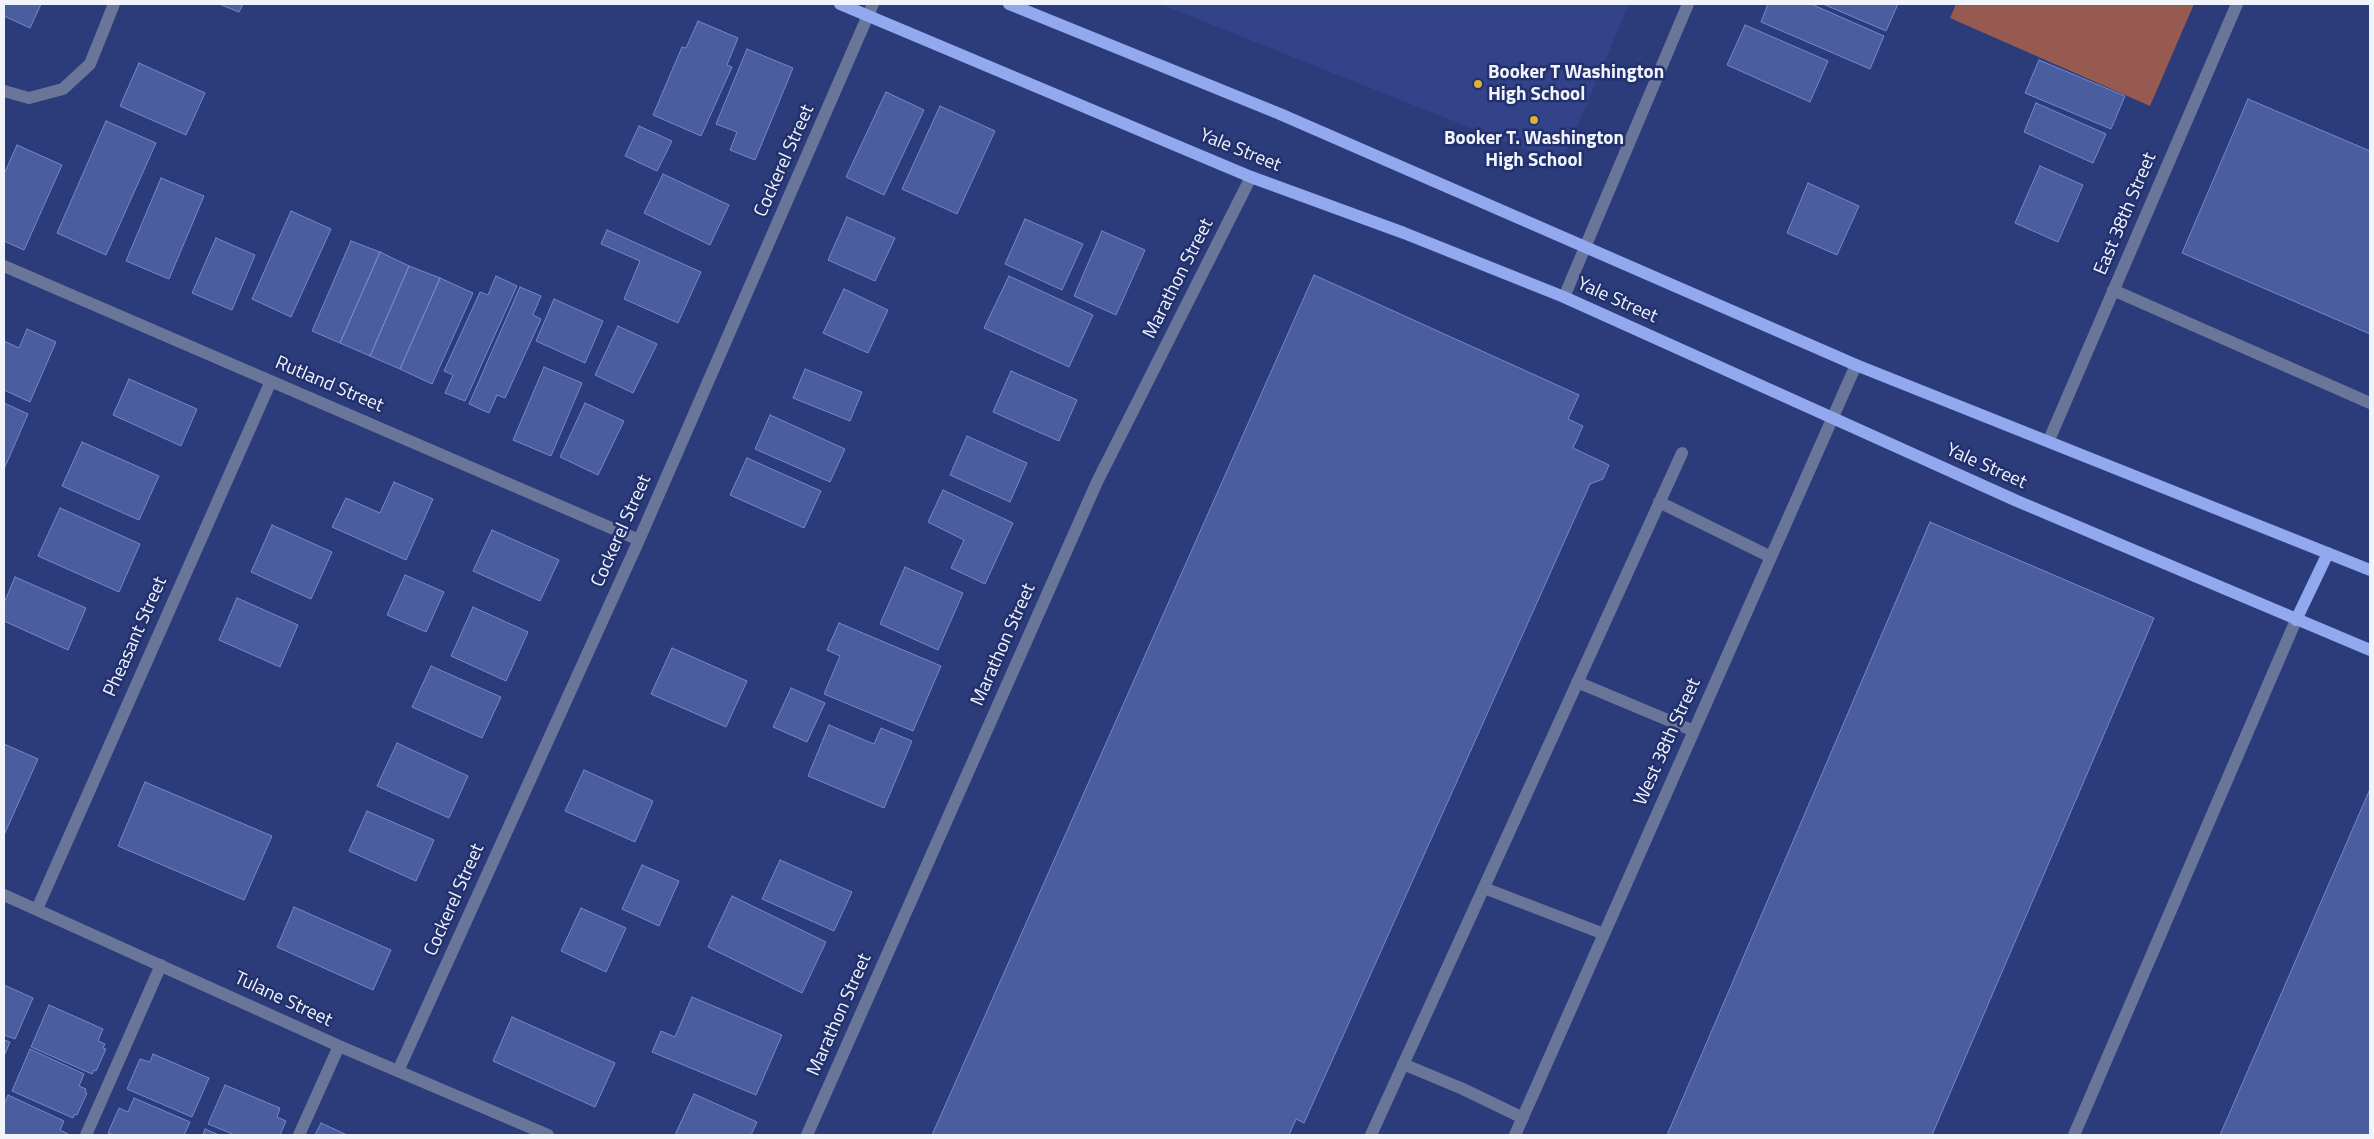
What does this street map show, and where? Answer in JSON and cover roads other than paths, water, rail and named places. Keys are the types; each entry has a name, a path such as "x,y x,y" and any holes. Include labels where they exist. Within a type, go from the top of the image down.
{"main road":[{"name":"Yale Street","path":"840,4 1250,177 1404,233 1564,297 2017,502 2370,650"},
{"name":"Yale Street","path":"1009,4 1280,114 1856,365 2049,440 2370,570"},
{"path":"2296,620 2328,553"}],"street":[{"path":"4,91 29,98 63,89 90,64 114,4"},
{"name":"Cockerel Street","path":"398,1071 639,540 873,4"},
{"path":"1564,297 1688,4"},
{"name":"East 38th Street","path":"2049,440 2237,4"},
{"name":"Marathon Street","path":"807,1135 1097,482 1250,177"},
{"name":"Rutland Street","path":"4,266 639,540"},
{"path":"2114,290 2370,403"},
{"name":"West 38th Street","path":"1515,1135 1856,365"},
{"name":"Pheasant Street","path":"37,909 270,380"},
{"path":"1371,1135 1682,453"},
{"path":"1659,502 1771,557"},
{"path":"2074,1135 2296,620"},
{"path":"1577,682 1694,730"},
{"path":"1484,888 1604,934"},
{"name":"Tulane Street","path":"4,895 161,964 339,1046 548,1135"},
{"path":"86,1135 161,964"},
{"path":"299,1135 339,1046"},
{"path":"1403,1064 1463,1089 1523,1118"}],"place":[{"name":"Booker T Washington High School","path":"1478,84"},
{"name":"Booker T. Washington High School","path":"1534,120"}]}
